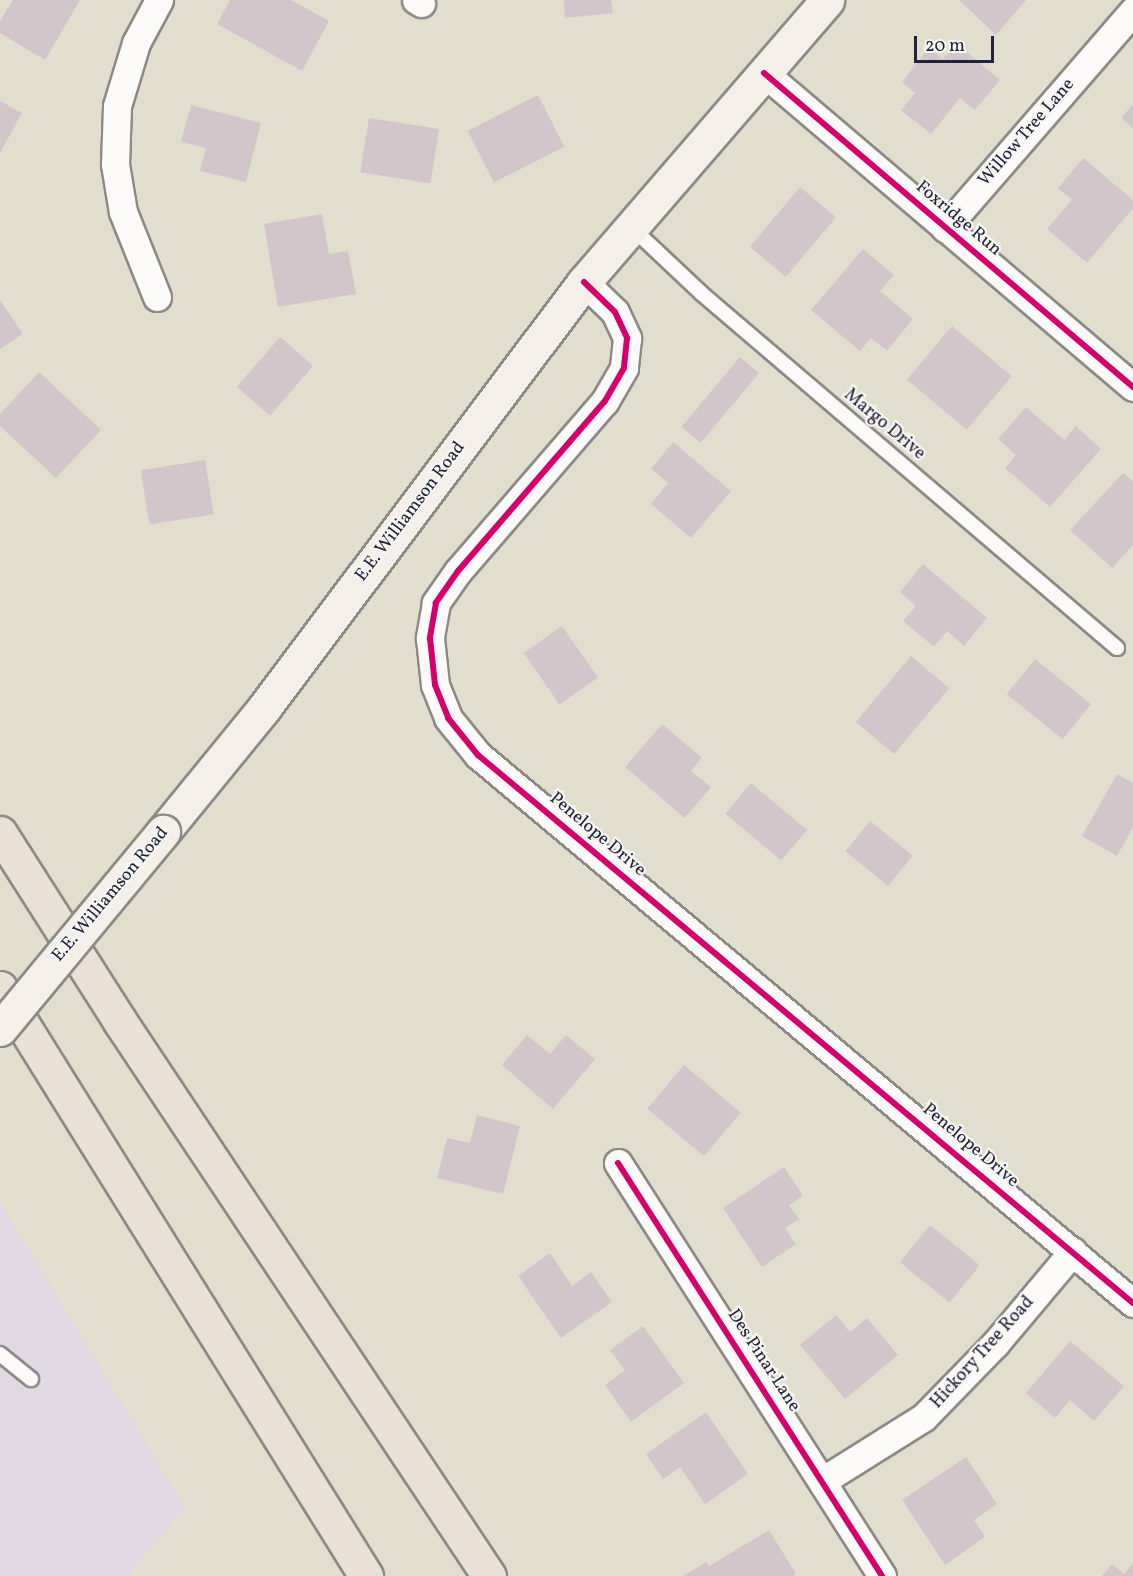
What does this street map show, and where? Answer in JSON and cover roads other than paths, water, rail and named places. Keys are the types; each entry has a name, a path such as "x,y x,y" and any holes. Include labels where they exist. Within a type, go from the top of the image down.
{"highway":[{"path":"0,833 126,1030 489,1576"},
{"path":"0,988 366,1576"}],"street":[{"path":"157,297 123,212 115,164 117,106 136,44 159,0"},
{"name":"E.E. Williamson Road","path":"0,1029 264,708 584,282 827,0"},
{"name":"Willow Tree Lane","path":"945,228 1133,11"},
{"name":"Foxridge Run","path":"764,73 1133,387"},
{"name":"Penelope Drive","path":"584,282 619,321 627,338 624,368 604,402 458,571 436,603 430,638 435,685 448,718 478,755 1133,1303"},
{"name":"Des Pinar Lane","path":"618,1162 882,1576"},
{"name":"Hickory Tree Road","path":"822,1481 924,1417 995,1344 1073,1251"}],"lane":[{"name":"Margo Drive","path":"630,226 701,293 1117,648"},
{"path":"0,1354 31,1379"}]}
